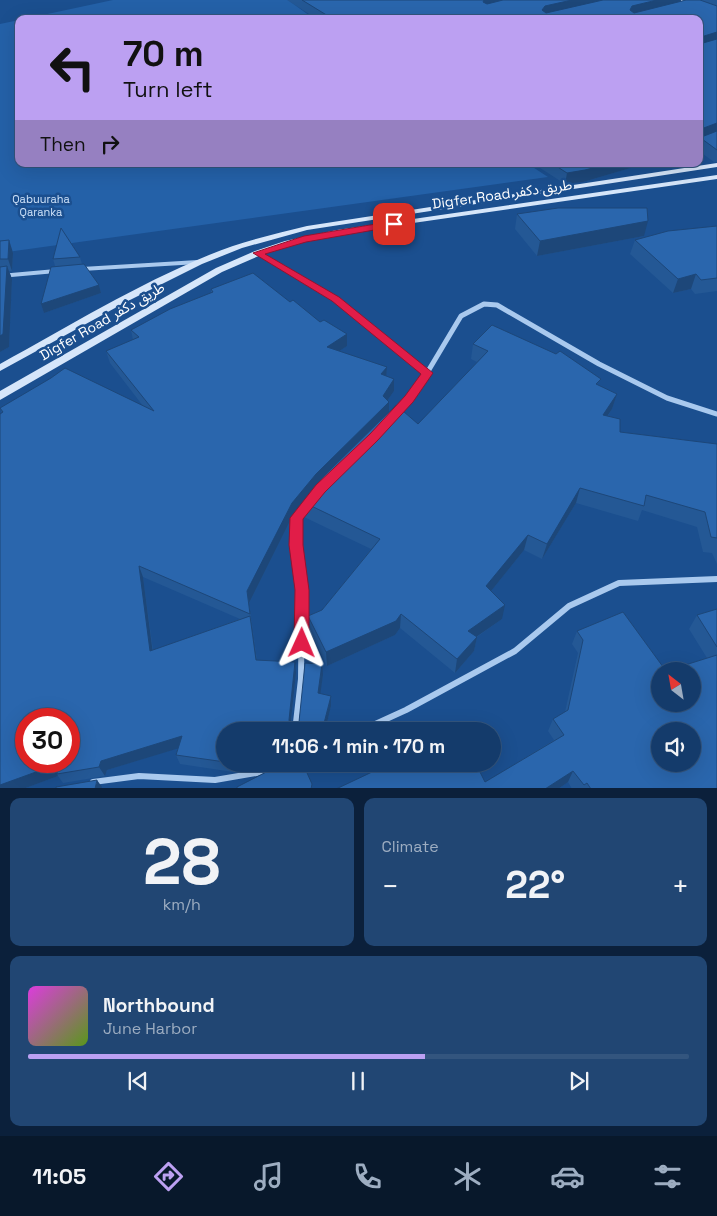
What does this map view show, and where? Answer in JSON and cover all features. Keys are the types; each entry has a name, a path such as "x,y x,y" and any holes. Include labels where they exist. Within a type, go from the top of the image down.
{"street":[{"path":"681,3 691,4 717,13"},
{"name":"Digfer Road طريق دكفر","path":"703,165 717,165"},
{"name":"Digfer Road طريق دكفر","path":"0,368 133,295 199,262 256,240 307,228 680,167"},
{"name":"Digfer Road طريق دكفر","path":"0,396 219,270 258,253 288,243 337,232 717,177"},
{"path":"258,253 336,299 427,373"},
{"path":"76,270 199,262"},
{"path":"0,276 66,270"},
{"path":"392,418 409,399 427,373 461,316 484,304 498,305 598,364 667,398 717,414"},
{"path":"296,722 301,678 302,590 296,545 297,518 314,496"},
{"path":"380,722 406,710 515,651 569,606 619,583 717,579"},
{"path":"86,783 139,776 215,780 263,772"}],"green space":[{"path":"113,0 288,0 309,15 43,15"},
{"name":"Qabuuraha Qaranka","path":"15,21 15,167 533,167 548,177 0,253 0,24"}],"building":[{"path":"302,0 484,0 483,2 487,4 503,0 572,0 545,6 542,10 546,13 603,0 657,0 632,6 630,10 634,13 686,0 700,0 717,6 717,32 703,36 703,15 326,15"},
{"path":"717,39 717,123 703,128 703,43"},
{"path":"717,131 717,150 703,140 703,136"},
{"path":"558,167 596,167 585,170 567,173"},
{"path":"558,208 647,208 648,221 540,241 517,214"},
{"path":"717,226 717,278 701,280 696,274 678,279 635,240 668,231"},
{"path":"61,228 80,257 53,259"},
{"path":"9,240 8,259 0,259 0,241"},
{"path":"84,264 99,285 41,304 51,267"},
{"path":"7,266 3,334 0,336 0,267"},
{"path":"253,273 290,302 293,300 320,322 324,320 347,334 327,347 387,367 381,374 394,379 383,396 389,402 316,474 292,503 247,591 250,614 139,566 150,651 250,616 256,660 295,662 289,722 216,722 216,761 176,755 182,736 101,761 99,767 80,770 80,708 15,708 15,773 33,773 0,785 0,414 3,412 0,408 65,368 154,411 106,351 139,337 131,330 170,309 213,292 211,289"},
{"path":"492,325 556,354 560,351 601,379 596,384 617,394 603,415 620,419 620,432 717,444 717,538 711,537 705,512 646,495 644,506 580,488 547,544 528,535 486,586 505,605 468,631 477,637 457,659 401,614 396,621 326,652 308,616 322,610 380,539 303,502 323,477 396,405 418,424 488,351 473,344"},
{"path":"717,609 717,647 697,615"},
{"path":"623,612 659,662 651,662 651,712 701,712 701,662 695,662 717,655 717,788 590,788 587,783 584,785 573,771 547,788 338,788 372,772 480,772 485,782 564,735 553,719 568,710 583,640 577,631"},
{"path":"305,663 322,664 318,693 331,696 324,722 299,722"},
{"path":"266,772 307,772 312,784 311,788 237,787"},
{"path":"97,780 95,788 56,787"}],"route":[{"path":"302,643 302,590 296,545 297,518 320,489 374,437 409,399 427,373 336,299 258,253 304,239 394,224"}]}
